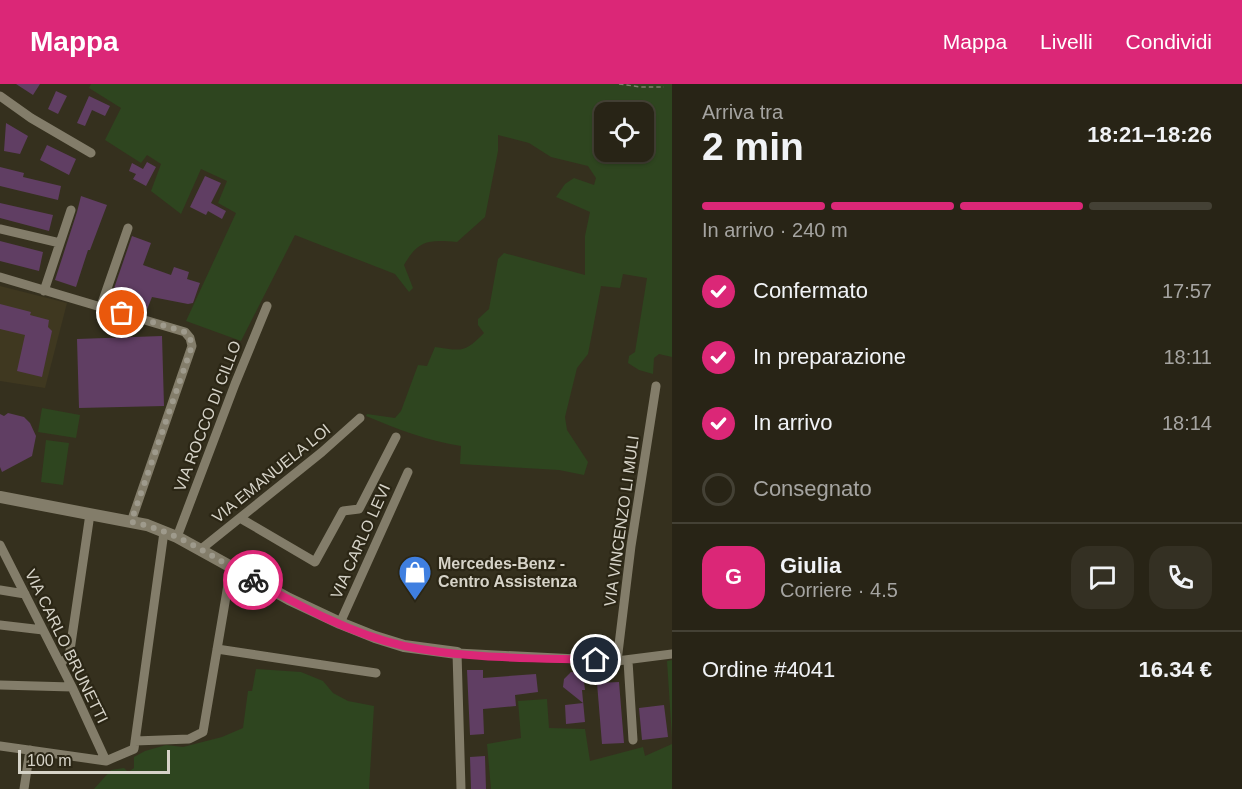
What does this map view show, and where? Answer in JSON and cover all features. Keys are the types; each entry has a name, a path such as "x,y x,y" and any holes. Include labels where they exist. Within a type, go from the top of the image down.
{"street":[{"path":"0,96 31,118 91,153"},
{"path":"44,291 71,210"},
{"path":"101,306 128,228"},
{"path":"0,229 60,243"},
{"path":"0,278 185,332 190,338 192,346 131,522"},
{"name":"VIA ROCCO DI CILLO","path":"177,537 267,306"},
{"name":"VIA VINCENZO LI MULI","path":"617,661 631,546 656,386"},
{"name":"VIA EMANUELA LOI","path":"200,550 360,418"},
{"path":"240,518 315,562 343,511 359,509 396,437"},
{"name":"VIA CARLO LEVI","path":"340,623 408,472"},
{"path":"0,497 147,525 177,537 289,599 375,638 404,646 457,653 617,661 672,654"},
{"path":"60,663 69,657 90,514"},
{"path":"134,745 164,532"},
{"name":"VIA CARLO BRUNETTI","path":"0,545 106,760"},
{"path":"0,746 106,760 134,745 189,740 203,732 231,567"},
{"path":"0,591 25,594"},
{"path":"0,625 43,630"},
{"path":"217,649 376,673"},
{"path":"457,653 461,789"},
{"path":"628,661 633,740"},
{"path":"0,685 72,687"},
{"path":"24,789 30,750"}],"path":[{"path":"619,84 664,87"}],"shaded area":[{"path":"0,286 67,303 45,388 0,381"}],"green space":[{"path":"91,84 672,84 672,357 659,354 654,358 653,374 639,370 628,363 629,356 635,352 647,278 623,274 620,288 601,286 588,354 577,368 565,417 567,430 588,462 584,475 559,470 460,464 461,446 413,434 366,416 367,414 395,418 401,411 418,365 427,366 435,347 462,349 472,344 484,333 478,325 478,319 489,309 498,259 504,253 585,275 585,236 590,212 556,197 565,184 574,178 594,185 596,178 588,166 551,157 529,143 498,135 498,151 485,217 457,242 426,243 415,250 404,265 413,288 409,292 395,274 295,235 241,341 186,321 236,213 218,203 227,181 201,169 181,214 151,191 161,164 147,155 141,163 105,140 121,108 89,88"},
{"path":"42,408 80,415 76,438 38,432"},
{"path":"46,440 69,443 63,485 41,482"},
{"path":"672,660 672,738 667,661"},
{"path":"256,669 301,672 323,681 333,693 348,701 374,706 369,789 94,789 111,770 124,768 128,772 134,768 134,757 145,751 166,745 183,747 222,737 243,728 248,691 252,691"},
{"path":"547,699 549,728 585,729 590,761 643,747 645,756 672,744 672,789 491,789 487,744 521,738 518,701"}],"building":[{"path":"16,84 40,84 33,95"},
{"path":"56,91 67,96 58,114 48,109"},
{"path":"89,96 110,106 105,116 92,110 85,126 77,123"},
{"path":"6,123 28,136 20,154 4,151"},
{"path":"47,145 76,159 69,175 40,160"},
{"path":"147,162 156,167 146,186 133,179 136,174 129,171 132,163 143,169"},
{"path":"0,167 24,173 23,177 61,186 58,200 0,186"},
{"path":"205,176 221,183 211,203 226,211 222,219 208,211 206,215 190,207"},
{"path":"81,196 107,205 90,250 88,250 76,287 55,280"},
{"path":"0,203 53,215 49,231 0,218"},
{"path":"132,236 151,243 143,265 171,275 174,267 189,272 187,279 200,283 193,303 152,297 146,312 110,300"},
{"path":"0,241 43,252 39,271 0,261"},
{"path":"0,304 31,312 30,315 49,320 48,327 52,331 42,377 17,371 25,335 0,329"},
{"path":"162,336 164,406 79,408 77,339"},
{"path":"8,413 24,417 30,423 36,436 32,456 2,472 0,467 0,414 4,416"},
{"path":"467,670 483,670 483,678 536,674 538,692 515,695 516,706 483,709 484,734 470,735"},
{"path":"571,672 583,673 585,722 566,724 565,705 583,703 563,687 564,679"},
{"path":"619,682 624,743 602,744 597,683"},
{"path":"664,705 668,737 642,740 639,708"},
{"path":"485,756 486,789 471,789 470,757"}],"way so far":[{"path":"122,313 185,332 192,346 131,522 147,525 177,537 253,580"}],"place":[{"name":"Mercedes-Benz - Centro Assistenza","path":"415,601"}],"route":[{"path":"253,580 340,623 375,638 404,646 457,653 596,660"}]}
